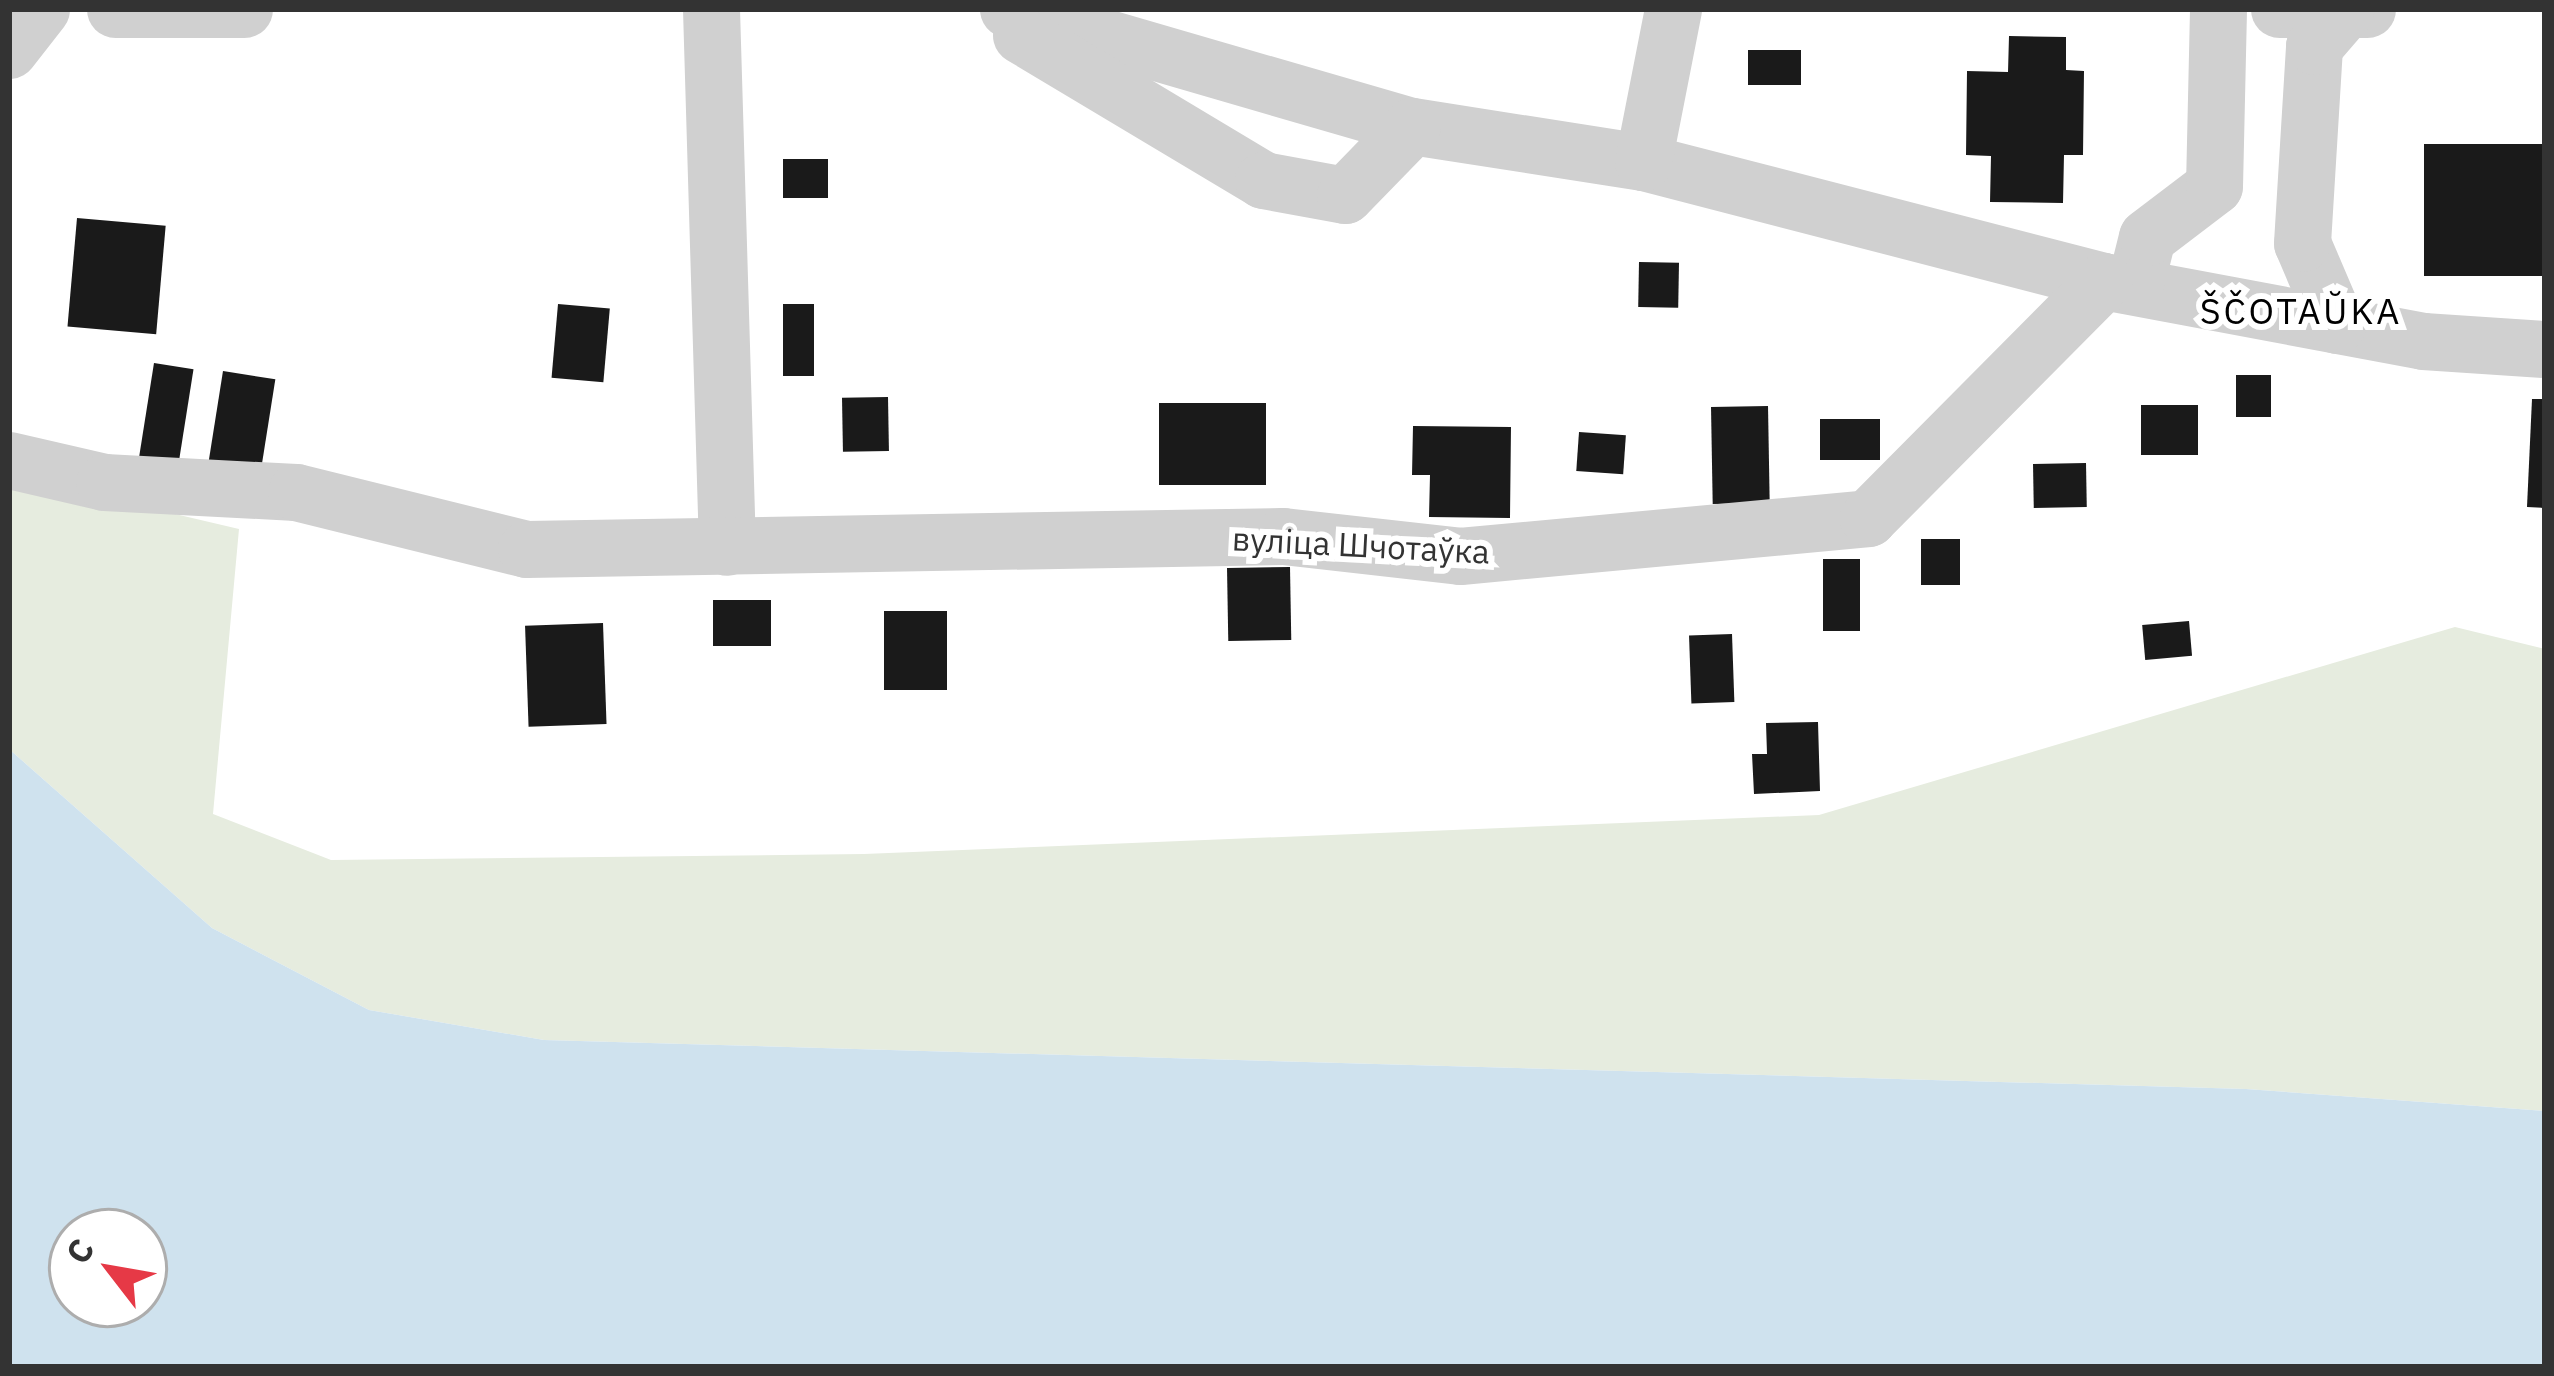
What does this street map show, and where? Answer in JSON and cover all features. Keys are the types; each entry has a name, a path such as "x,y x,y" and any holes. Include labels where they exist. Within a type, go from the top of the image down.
{"street":[{"path":"9,50 41,9"},
{"path":"115,9 244,9"},
{"path":"711,9 727,547"},
{"path":"976,9 1263,180 1345,195 1412,126"},
{"path":"1008,9 1412,126 1643,162 2119,283 2336,325 2545,350"},
{"path":"1643,162 1673,9"},
{"path":"2119,283 2147,237 2214,186 2218,9"},
{"path":"2279,9 2367,9"},
{"path":"2336,325 2302,243 2314,46 2345,10"},
{"name":"вуліца Шчотаўка","path":"9,460 104,482 296,492 526,549 1283,536 1460,556 1868,518 2119,283"}],"shaded area":[{"path":"9,475 239,529 213,814 331,860 864,854 1819,815 2455,627 2545,649 2545,1111 2246,1089 544,1040 369,1010 212,928 9,749"}],"water":[{"path":"9,749 212,928 369,1010 544,1040 2246,1089 2545,1111 2545,1367 9,1367"}],"building":[{"path":"2009,36 2066,37 2066,70 2084,71 2083,155 2064,155 2063,203 1990,202 1991,156 1966,155 1967,71 2008,72"},
{"path":"1748,50 1801,50 1801,85 1748,85"},
{"path":"2424,144 2545,144 2545,276 2424,276"},
{"path":"783,159 828,159 828,198 783,198"},
{"path":"77,218 166,226 156,334 68,327"},
{"path":"1639,262 1679,263 1678,308 1638,307"},
{"path":"558,304 610,309 603,382 552,378"},
{"path":"783,304 814,304 814,376 783,376"},
{"path":"154,363 194,369 178,467 139,461"},
{"path":"223,371 275,379 260,478 207,470"},
{"path":"2236,375 2271,375 2271,417 2236,417"},
{"path":"888,397 889,451 843,452 842,398"},
{"path":"2532,399 2545,399 2545,508 2527,507"},
{"path":"1159,403 1266,403 1266,485 1159,485"},
{"path":"2141,405 2198,405 2198,455 2141,455"},
{"path":"1768,406 1770,503 1713,504 1711,407"},
{"path":"1820,419 1880,419 1880,460 1820,460"},
{"path":"1413,426 1511,427 1510,518 1429,517 1430,475 1412,475"},
{"path":"1579,432 1626,435 1623,474 1576,471"},
{"path":"2086,463 2087,507 2034,508 2033,464"},
{"path":"1921,539 1960,539 1960,585 1921,585"},
{"path":"1823,559 1860,559 1860,631 1823,631"},
{"path":"1290,567 1291,640 1228,641 1227,568"},
{"path":"713,600 771,600 771,646 713,646"},
{"path":"884,611 947,611 947,690 884,690"},
{"path":"2189,621 2192,656 2145,660 2142,625"},
{"path":"603,623 607,724 529,727 525,626"},
{"path":"1732,634 1734,702 1691,703 1689,636"},
{"path":"1818,722 1820,791 1754,794 1752,754 1767,754 1766,723"}],"district":[{"name":"ŠČOTAŬKA","path":"2301,311"}]}
